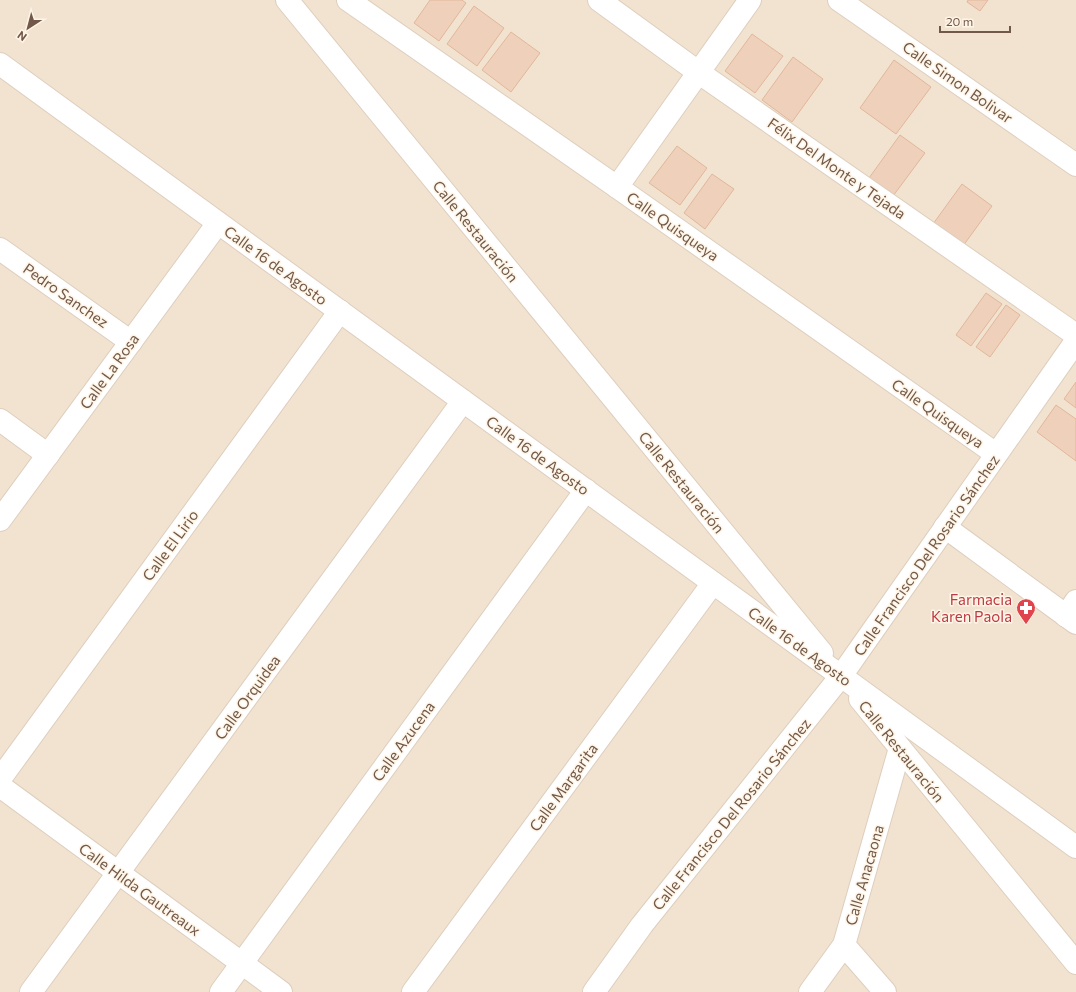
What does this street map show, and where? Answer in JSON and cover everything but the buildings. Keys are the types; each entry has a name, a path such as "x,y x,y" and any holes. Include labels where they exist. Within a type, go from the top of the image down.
{"street":[{"name":"Calle Restauración","path":"287,0 1076,963"},
{"name":"Calle Quisqueya","path":"348,0 617,187 996,454"},
{"name":"Félix Del Monte y Tejada","path":"599,0 698,72 1076,334"},
{"path":"617,187 750,0"},
{"name":"Calle Simon Bolivar","path":"839,0 1076,165"},
{"name":"Calle 16 de Agosto","path":"0,64 1076,847"},
{"name":"Calle La Rosa","path":"0,520 218,223"},
{"name":"Pedro Sanchez","path":"0,249 131,342"},
{"name":"Calle El Lirio","path":"0,779 340,311"},
{"name":"Calle Francisco Del Rosario Sánchez","path":"594,992 642,925 841,676 1076,342"},
{"name":"Calle Orquidea","path":"31,992 463,401"},
{"path":"0,420 48,455"},
{"name":"Calle Azucena","path":"221,992 586,490"},
{"path":"945,528 1073,613"},
{"name":"Calle Margarita","path":"413,992 713,583"},
{"name":"Calle Anacaona","path":"810,992 844,945 900,748"},
{"name":"Calle Hilda Gautreaux","path":"0,786 281,992"},
{"path":"844,945 885,992"}],"shaded area":[{"path":"0,0 1076,0 1076,992 0,992"}],"place":[{"name":"Farmacia Karen Paola","path":"1026,625"}]}
